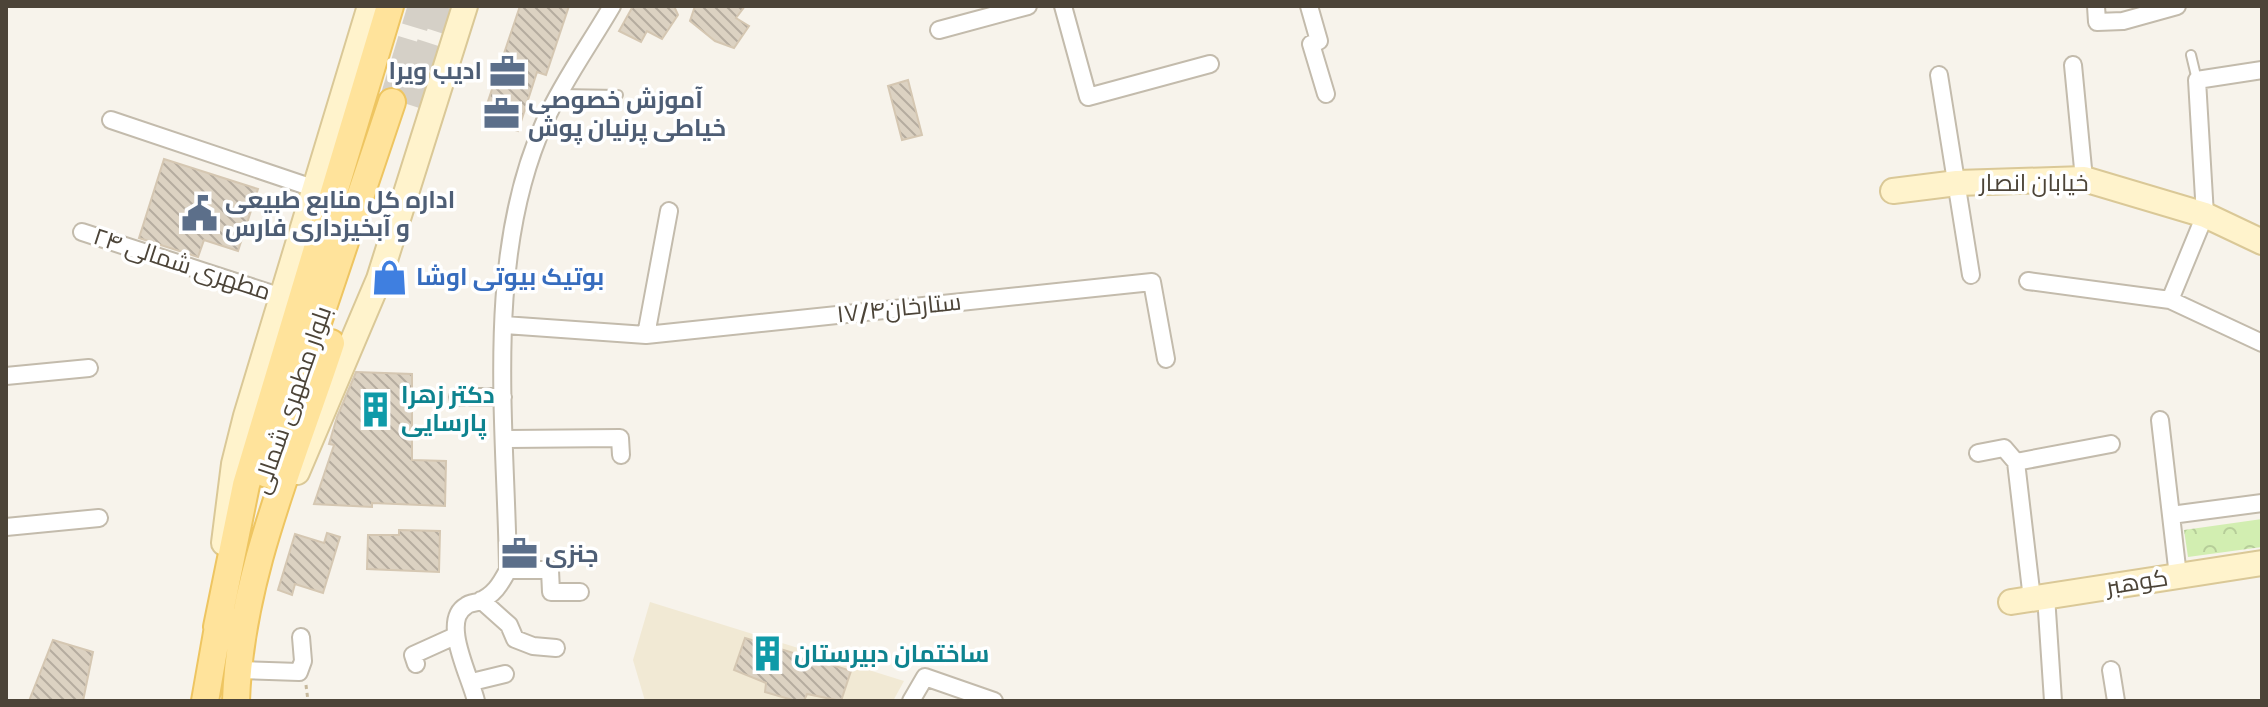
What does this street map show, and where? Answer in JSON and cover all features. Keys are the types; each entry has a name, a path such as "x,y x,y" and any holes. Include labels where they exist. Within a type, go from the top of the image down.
{"main road":[{"path":"217,627 234,464 370,6"},
{"path":"217,627 246,485 390,6"},
{"path":"259,559 379,279 465,6"},
{"name":"بلوار مطهرى شمالى","path":"205,701 217,627 230,579 401,103 259,559 237,670 236,701"},
{"name":"خیابان انصار","path":"1893,191 1957,183 2084,179 2258,233"},
{"name":"کوهبر","path":"2030,599 2262,563"}],"street":[{"path":"476,701 455,636 455,619 464,606 497,590 508,570 503,397 510,246 522,186 545,121 612,6"},
{"path":"939,30 1028,6"},
{"path":"1063,6 1088,97 1210,64"},
{"path":"1309,6 1319,41 1311,44 1326,94"},
{"path":"2096,6 2097,22 2123,21 2177,6"},
{"path":"2073,65 2084,179"},
{"path":"2170,300 2205,215 2197,80 2262,70"},
{"path":"1939,75 1971,275"},
{"path":"111,120 316,189"},
{"path":"646,335 669,211"},
{"name":"مطهرى شمالى ۲۴","path":"82,232 282,297"},
{"path":"2028,281 2170,300 2262,343"},
{"name":"ستارخان۱۷/۴","path":"504,325 646,335 1152,282 1166,359"},
{"path":"6,376 89,368"},
{"path":"458,397 503,397"},
{"path":"2160,420 2178,576"},
{"path":"505,439 620,438 621,455"},
{"path":"2016,462 2111,444"},
{"path":"1978,453 2004,448 2016,462 2030,599 2053,701"},
{"path":"2171,515 2262,503"},
{"path":"6,527 99,518"},
{"path":"508,570 550,570 551,592 580,592"},
{"path":"481,600 509,625 515,639 533,646 556,648"},
{"path":"416,664 413,655 455,636"},
{"path":"237,670 299,672 303,661 301,637"},
{"path":"2111,670 2116,701"},
{"path":"472,682 505,674"},
{"path":"911,701 925,677 994,701"}],"lane":[{"path":"2191,55 2197,80"},
{"path":"560,94 618,95"}],"shaded area":[{"path":"650,602 904,681 893,701 645,701 633,660"}],"green space":[{"path":"2262,519 2262,547 2188,557 2184,530"}],"building":[{"path":"520,6 569,6 546,75 537,72 518,131 482,119"},
{"path":"633,6 674,6 678,15 662,39 647,31 641,42 619,31"},
{"path":"695,6 745,6 736,18 749,26 734,48 715,41 690,21"},
{"path":"908,80 922,135 902,140 888,86"},
{"name":"اداره کل منابع طبیعى و آبخیزدارى فارس","path":"164,159 258,189 238,251 204,240 198,257 139,238"},
{"path":"356,372 412,374 412,460 446,461 445,506 314,504 334,445 329,444 337,417"},
{"path":"399,530 440,531 439,572 367,569 368,535 399,535"},
{"path":"327,533 340,537 323,593 295,584 292,595 278,590 295,534 324,543"},
{"name":"ساختمان دبیرستان","path":"745,638 851,671 841,701 807,694 804,701 796,701 765,692 766,683 734,670"},
{"path":"53,640 93,652 83,701 29,701"}],"tunnel":[{"path":"392,102 421,6"},
{"path":"410,105 442,6"}],"place":[{"name":"ادیب ویرا","path":"508,71"},
{"name":"آموزش خصوصی خیاطی پرنیان پوش","path":"502,114"},
{"name":"اداره کل منابع طبیعى و آبخیزدارى فارس","path":"199,214"},
{"name":"بوتیک بیوتی اوشا","path":"390,277"},
{"name":"دکتر زهرا پارسایی","path":"375,409"},
{"name":"جنزی","path":"519,554"},
{"name":"ساختمان دبیرستان","path":"768,654"}]}
